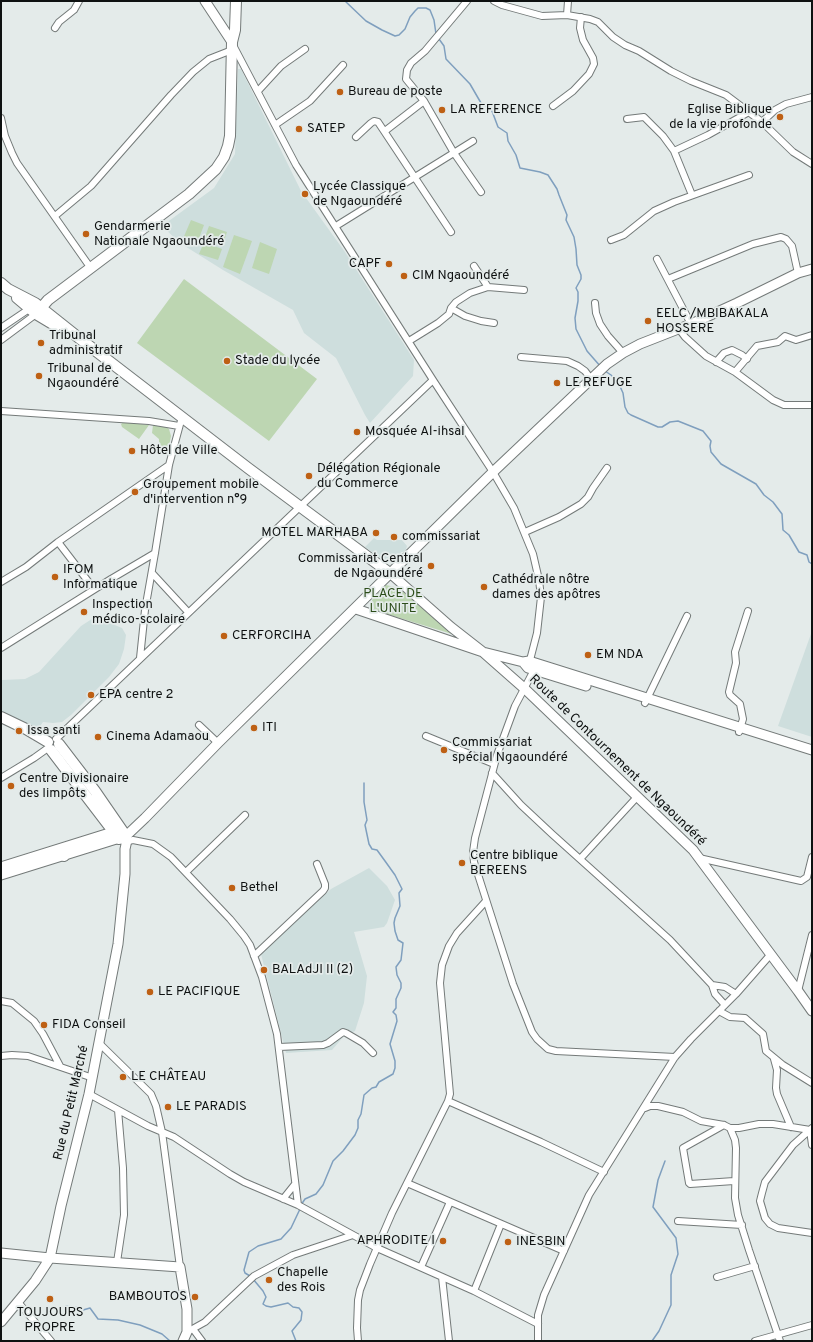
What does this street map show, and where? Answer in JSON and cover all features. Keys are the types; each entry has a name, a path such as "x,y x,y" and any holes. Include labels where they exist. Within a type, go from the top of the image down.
{"main road":[{"path":"36,309 189,194 216,169 224,157 230,136 232,46 235,30 236,1"},
{"path":"5,286 69,334 79,338 181,422 391,574"},
{"path":"1,717 26,729 52,745 91,794 122,838"}],"street":[{"path":"55,28 59,22 74,10 79,1"},
{"path":"205,1 258,91 296,165 493,472 514,508 533,554 541,597 537,633 528,665 525,689 515,706 494,764 475,838 473,852 474,862 513,984 532,1032 541,1044 548,1049 556,1051 675,1057"},
{"path":"467,1 425,51 411,63 407,70 406,80 424,101 454,153 481,192"},
{"path":"494,1 502,5 542,16 567,15 598,22 613,37 639,51 671,72 726,94 762,122 794,152 812,164"},
{"path":"567,15 568,1"},
{"path":"553,106 573,91 589,74 594,64 593,58 583,40 580,28 581,17"},
{"path":"55,216 91,186 193,72 209,59 232,46"},
{"path":"258,91 281,66 306,49"},
{"path":"275,125 310,101 343,65"},
{"path":"762,122 786,104 812,97"},
{"path":"384,131 424,101"},
{"path":"674,151 708,135 749,112"},
{"path":"627,119 644,117 663,136 674,151 692,195"},
{"path":"1,118 12,152 24,173 90,267"},
{"path":"356,137 374,121 378,122 451,232"},
{"path":"336,226 473,141"},
{"path":"611,240 624,235 654,211 692,195 749,175"},
{"path":"668,279 753,244 781,237 786,239 792,246 798,273"},
{"path":"657,260 691,324"},
{"path":"474,266 488,287"},
{"path":"122,838 138,825 218,743 356,609 493,472 607,364 640,344 737,304 798,273 812,269"},
{"path":"409,341 438,323 449,314 451,308 456,302 470,293 488,287 524,290"},
{"path":"595,303 596,313 600,324 623,353"},
{"path":"451,308 465,316 494,323"},
{"path":"1,328 36,309"},
{"path":"1,340 36,309"},
{"path":"679,329 692,344 706,356 735,372 773,400 784,405 812,405"},
{"path":"735,372 757,346 778,342 785,336 796,340 812,335"},
{"path":"716,362 724,352 732,350 742,355 746,359"},
{"path":"521,357 567,361 578,366 591,379"},
{"path":"1,778 52,745 188,612 433,380"},
{"path":"1,411 181,422 169,465 145,610 140,658"},
{"path":"1,582 26,567 58,542 169,465"},
{"path":"525,532 559,517 581,504 588,497 607,468"},
{"path":"58,542 94,589"},
{"path":"1,648 94,589 155,553"},
{"path":"152,573 188,612"},
{"name":"Route de Contournement de Ngaoundéré","path":"391,574 525,689 693,850 812,1011"},
{"path":"356,609 483,652 740,730 812,750"},
{"path":"740,730 743,718 740,704 730,695 729,692 736,666 735,652 748,611"},
{"path":"647,701 687,616"},
{"path":"199,725 218,743"},
{"path":"740,730 812,755"},
{"path":"426,736 494,764"},
{"path":"492,773 526,810 670,940 712,985 715,994 725,1005"},
{"path":"580,859 637,797"},
{"path":"186,872 245,815"},
{"path":"1,867 122,838 154,844 171,857 186,872 244,936 262,977 277,1034 295,1184 300,1207"},
{"name":"Rue du Petit Marché","path":"1,1322 35,1281 50,1258 61,1206 90,1094 118,944 125,874 122,838"},
{"path":"1,876 63,852"},
{"path":"699,858 802,881 807,877 812,857"},
{"path":"254,956 324,891 325,884 317,864"},
{"path":"358,1341 357,1309 360,1290 392,1213 448,1101 450,1094 440,983 442,965 447,950 457,933 466,921 486,901"},
{"path":"798,991 812,935"},
{"path":"538,1341 538,1315 544,1296 589,1194 675,1057 736,994 771,954"},
{"path":"712,985 725,987 736,994"},
{"path":"1,1001 12,1003 34,1021 43,1034 60,1066"},
{"path":"719,1011 730,1017 745,1018 762,1032 765,1049 783,1065 812,1083"},
{"path":"279,1047 323,1045 343,1032 363,1043 373,1053"},
{"path":"100,1044 151,1094 156,1106 162,1132 190,1330 202,1341"},
{"path":"1,1056 28,1056 93,1078"},
{"path":"774,1057 777,1070 777,1094 791,1127"},
{"path":"90,1094 148,1126 174,1136 244,1182 300,1207 377,1248 474,1291 538,1324"},
{"path":"448,1101 541,1142 604,1172"},
{"path":"644,1108 658,1106 683,1112 701,1121 739,1128 759,1124 773,1124 811,1129"},
{"path":"117,1262 124,1215 123,1168 118,1110"},
{"path":"727,1126 735,1140"},
{"path":"727,1126 683,1148 690,1184 734,1181"},
{"path":"739,1128 735,1140 735,1198 742,1225 780,1341"},
{"path":"811,1129 812,1145"},
{"path":"811,1129 793,1146 766,1182 760,1201 766,1218 770,1224 778,1228 812,1233"},
{"path":"407,1183 564,1251"},
{"path":"283,1199 295,1184"},
{"path":"421,1267 450,1202"},
{"path":"678,1221 742,1225"},
{"path":"474,1291 501,1224"},
{"path":"183,1341 190,1330 205,1322 252,1278 293,1255 353,1236"},
{"path":"1,1253 180,1267"},
{"path":"717,1277 755,1266"},
{"path":"442,1277 449,1341"},
{"path":"18,1302 51,1341"},
{"path":"755,1341 812,1325"}],"shaded area":[{"path":"238,69 241,69 301,191 345,252 414,360 413,376 370,423 336,358 304,333 293,310 223,270 180,243 162,226 214,188 235,154"},
{"path":"374,538 377,540 402,540 407,546 405,552 401,552 400,557 392,555 391,561 384,561 365,547"},
{"path":"95,617 122,628 126,635 124,649 119,664 109,677 62,722 43,722 36,732 1,714 2,680 25,679 39,672 81,626"},
{"path":"812,631 812,737 778,726"},
{"path":"369,868 387,886 395,900 387,923 384,927 354,932 367,976 364,1003 355,1031 344,1036 332,1050 286,1053 261,954 331,889"}],"green space":[{"path":"191,220 204,225 196,246 182,241"},
{"path":"209,226 227,232 223,244 205,237"},
{"path":"234,235 252,241 240,274 223,267"},
{"path":"204,242 222,249 218,260 199,254"},
{"path":"260,242 277,249 269,274 252,268"},
{"name":"Stade du lycée","path":"184,279 317,379 269,441 137,343"},
{"path":"124,422 149,425 139,439 122,427 121,424"},
{"path":"153,425 165,426 169,429 171,436 168,451 159,445 159,439 152,433"},
{"name":"PLACE DE L'UNITE","path":"386,585 399,588 452,634 374,610 372,600"}],"waterway":[{"path":"345,1 366,21 395,36 399,35 405,29 410,17 418,8 426,8 430,10 434,20 436,34"},
{"path":"439,39 444,46 446,59 470,84 481,103 492,111 498,127 507,133 508,141 516,155 520,168 548,175 557,189 567,215 566,220 574,237 577,265 581,275 581,279 576,288 578,292 575,318 576,329 587,351 601,367"},
{"path":"605,371 618,382 623,393 625,407 631,415 658,427 662,427 670,422 678,421 703,431 711,441 711,452 721,464 756,484 764,495 773,502 782,514 783,530 789,535 799,552 807,555 809,562 812,564"},
{"path":"301,1205 305,1199 316,1194 323,1185 333,1161 355,1135 358,1128 358,1120 361,1114 364,1095 372,1088 376,1087 379,1082 393,1074 395,1068 395,1061 390,1044 397,1021 396,1015 393,1012 396,1008 396,999 401,988 401,983 397,975 396,967 401,960 403,943 398,940 394,923 400,906 399,893 402,889 395,875 377,850 372,849 369,844 365,825 367,820 364,802 364,783"},
{"path":"652,1341 659,1331 671,1305 671,1275 678,1254 676,1238 653,1207 658,1180 665,1161"},
{"path":"250,1276 245,1273 244,1270 249,1252 258,1246 281,1239 291,1228 300,1209"},
{"path":"253,1279 266,1297 263,1304 271,1307 288,1303 293,1307 299,1308 302,1312 301,1320 292,1331 296,1341"},
{"path":"66,1306 77,1307 83,1310 90,1308 98,1319 118,1320 140,1325 162,1334 170,1341"}],"place":[{"name":"Bureau de poste","path":"340,92"},
{"name":"LA REFERENCE","path":"442,110"},
{"name":"Eglise Biblique de la vie profonde","path":"780,117"},
{"name":"SATEP","path":"299,129"},
{"name":"Lycée Classique de Ngaoundéré","path":"305,194"},
{"name":"Gendarmerie Nationale Ngaoundéré","path":"86,234"},
{"name":"CAPF","path":"389,264"},
{"name":"CIM Ngaoundéré","path":"404,276"},
{"name":"EELC /MBIBAKALA HOSSERE","path":"648,321"},
{"name":"Tribunal administratif","path":"41,343"},
{"name":"Stade du lycée","path":"227,361"},
{"name":"Tribunal de Ngaoundéré","path":"39,376"},
{"name":"LE REFUGE","path":"557,383"},
{"name":"Mosquée Al-ihsaI","path":"357,432"},
{"name":"Hôtel de Ville","path":"132,451"},
{"name":"Délégation Régionale du Commerce","path":"309,476"},
{"name":"Groupement mobile d'intervention n°9","path":"135,492"},
{"name":"MOTEL MARHABA","path":"376,533"},
{"name":"commissariat","path":"394,537"},
{"name":"Commissariat Central de Ngaoundéré","path":"431,566"},
{"name":"IFOM Informatique","path":"55,577"},
{"name":"Cathédrale nôtre dames des apôtres","path":"484,587"},
{"name":"Inspection médico-scolaire","path":"84,612"},
{"name":"CERFORCIHA","path":"224,636"},
{"name":"EM NDA","path":"588,655"},
{"name":"EPA centre 2","path":"91,695"},
{"name":"ITI","path":"254,728"},
{"name":"Issa santi","path":"19,731"},
{"name":"Cinema Adamaou","path":"98,737"},
{"name":"Commissariat spécial Ngaoundéré","path":"444,750"},
{"name":"Centre Divisionaire des Iimpôts","path":"11,786"},
{"name":"Centre biblique BEREENS","path":"462,863"},
{"name":"Bethel","path":"232,888"},
{"name":"BALAdJI II (2)","path":"264,970"},
{"name":"LE PACIFIQUE","path":"150,992"},
{"name":"FIDA Conseil","path":"44,1025"},
{"name":"LE CHÂTEAU","path":"123,1077"},
{"name":"LE PARADIS","path":"168,1107"},
{"name":"APHRODITE I","path":"443,1241"},
{"name":"INESBIN","path":"508,1242"},
{"name":"Chapelle des Rois","path":"269,1280"},
{"name":"BAMBOUTOS","path":"195,1297"},
{"name":"TOUJOURS PROPRE","path":"50,1299"}]}
